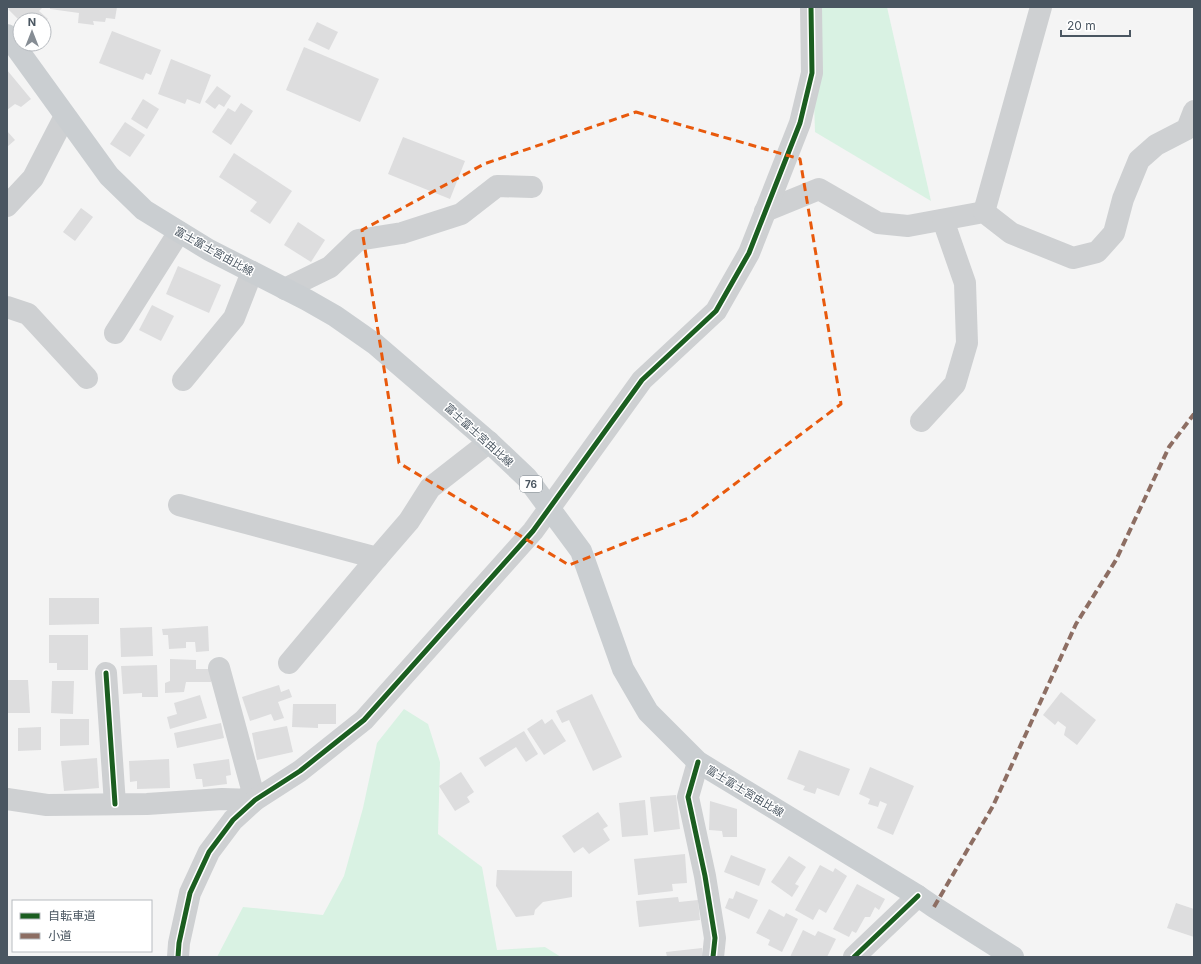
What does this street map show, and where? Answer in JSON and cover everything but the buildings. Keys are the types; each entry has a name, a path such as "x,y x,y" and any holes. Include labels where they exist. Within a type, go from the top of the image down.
{"main road":[{"name":"富士富士宮由比線","path":"7,35 108,176 144,210 209,250 336,316 375,344 489,442 528,478 581,551 623,669 648,712 698,762 918,896 1013,957"}],"street":[{"path":"178,957 179,942 190,893 209,852 233,820 255,800 300,771 364,720 533,531 642,380 716,311 749,253 800,123 812,73 811,7"},
{"path":"984,212 1041,7"},
{"path":"765,211 819,189 878,223 908,226 984,212 1012,233 1073,258 1097,252 1114,233 1123,199 1139,160 1156,145 1187,129 1194,111"},
{"path":"7,206 33,178 66,116"},
{"path":"286,289 330,267 358,240 402,233 461,214 497,186 532,188"},
{"path":"921,421 955,384 967,343 965,283 943,220"},
{"path":"114,333 179,232"},
{"path":"183,380 234,318 252,272"},
{"path":"7,307 28,314 86,378"},
{"path":"289,663 409,521 430,488 489,442"},
{"path":"179,504 377,558"},
{"path":"220,668 255,800"},
{"path":"106,673 115,804"},
{"path":"698,762 688,797 705,876 715,938 713,957"},
{"path":"7,799 47,805 147,804 222,799 255,800"},
{"path":"854,957 918,896"}],"highlighted area":[{"path":"636,112 800,159 841,404 691,517 569,565 399,463 362,230 484,164"}],"green space":[{"path":"811,7 887,7 931,201 815,132"},
{"path":"404,709 428,724 440,762 438,834 482,867 497,950 545,947 561,957 217,957 243,907 323,915 344,876 363,808 377,743"}],"marked path":[{"path":"934,907 993,806 1076,624 1116,560 1169,447 1194,414"}],"cycle path":[{"path":"178,957 179,943 190,893 209,852 233,820 255,800 300,771 364,720 533,531 642,380 716,311 749,253 800,123 812,73 811,7"},
{"path":"106,673 115,804"},
{"path":"698,762 688,797 705,876 715,938 713,957"},
{"path":"854,957 918,896"}]}
